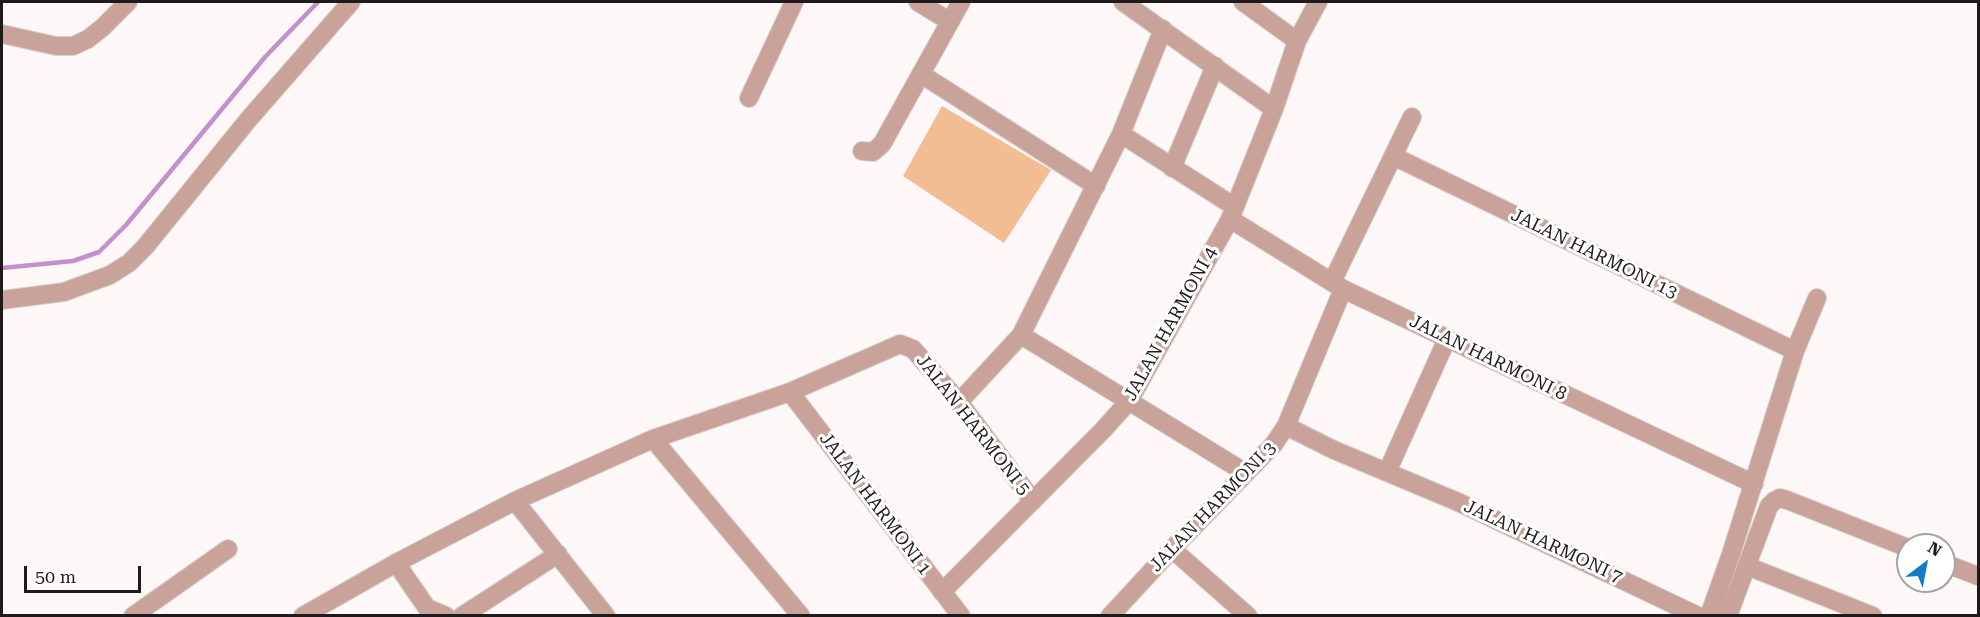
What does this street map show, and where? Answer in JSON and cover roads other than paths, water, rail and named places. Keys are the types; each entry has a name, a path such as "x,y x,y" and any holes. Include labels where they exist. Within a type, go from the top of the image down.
{"street":[{"path":"2,34 56,46 73,46 88,39 102,28 128,2"},
{"path":"2,300 64,292 110,275 129,263 248,120 351,2"},
{"path":"749,98 794,2"},
{"path":"918,2 949,21"},
{"path":"862,151 873,152 882,144 961,2"},
{"path":"1123,2 1274,109"},
{"path":"1243,2 1297,41"},
{"name":"JALAN HARMONI 4","path":"942,592 1130,401 1233,213 1274,109 1297,41 1318,2"},
{"path":"959,402 1021,335 1121,134 1163,30"},
{"path":"1172,168 1215,66"},
{"path":"921,74 1096,186"},
{"name":"JALAN HARMONI 3","path":"1110,615 1274,444 1286,426 1337,285 1412,117"},
{"name":"JALAN HARMONI 8","path":"1121,134 1337,285 1754,484"},
{"name":"JALAN HARMONI 13","path":"1393,156 1795,351"},
{"path":"1709,615 1754,484 1795,351 1817,298"},
{"path":"1021,335 1246,473"},
{"path":"1387,472 1447,339"},
{"name":"JALAN HARMONI 5","path":"790,393 895,345 904,344 913,349 959,402 1033,501"},
{"path":"303,615 515,501 653,439 790,393"},
{"name":"JALAN HARMONI 1","path":"790,393 961,615"},
{"name":"JALAN HARMONI 7","path":"1286,426 1458,502 1698,615"},
{"path":"653,439 801,615"},
{"path":"1728,615 1769,506 1780,498 1896,543"},
{"path":"515,501 606,615"},
{"path":"134,615 228,549"},
{"path":"1172,549 1248,615"},
{"path":"462,615 558,554"},
{"path":"396,563 427,608 446,615"},
{"path":"1747,566 1874,615"},
{"path":"1956,568 1978,576"}],"waterway":[{"path":"2,268 73,261 99,252 126,225 265,57 318,2"}]}
